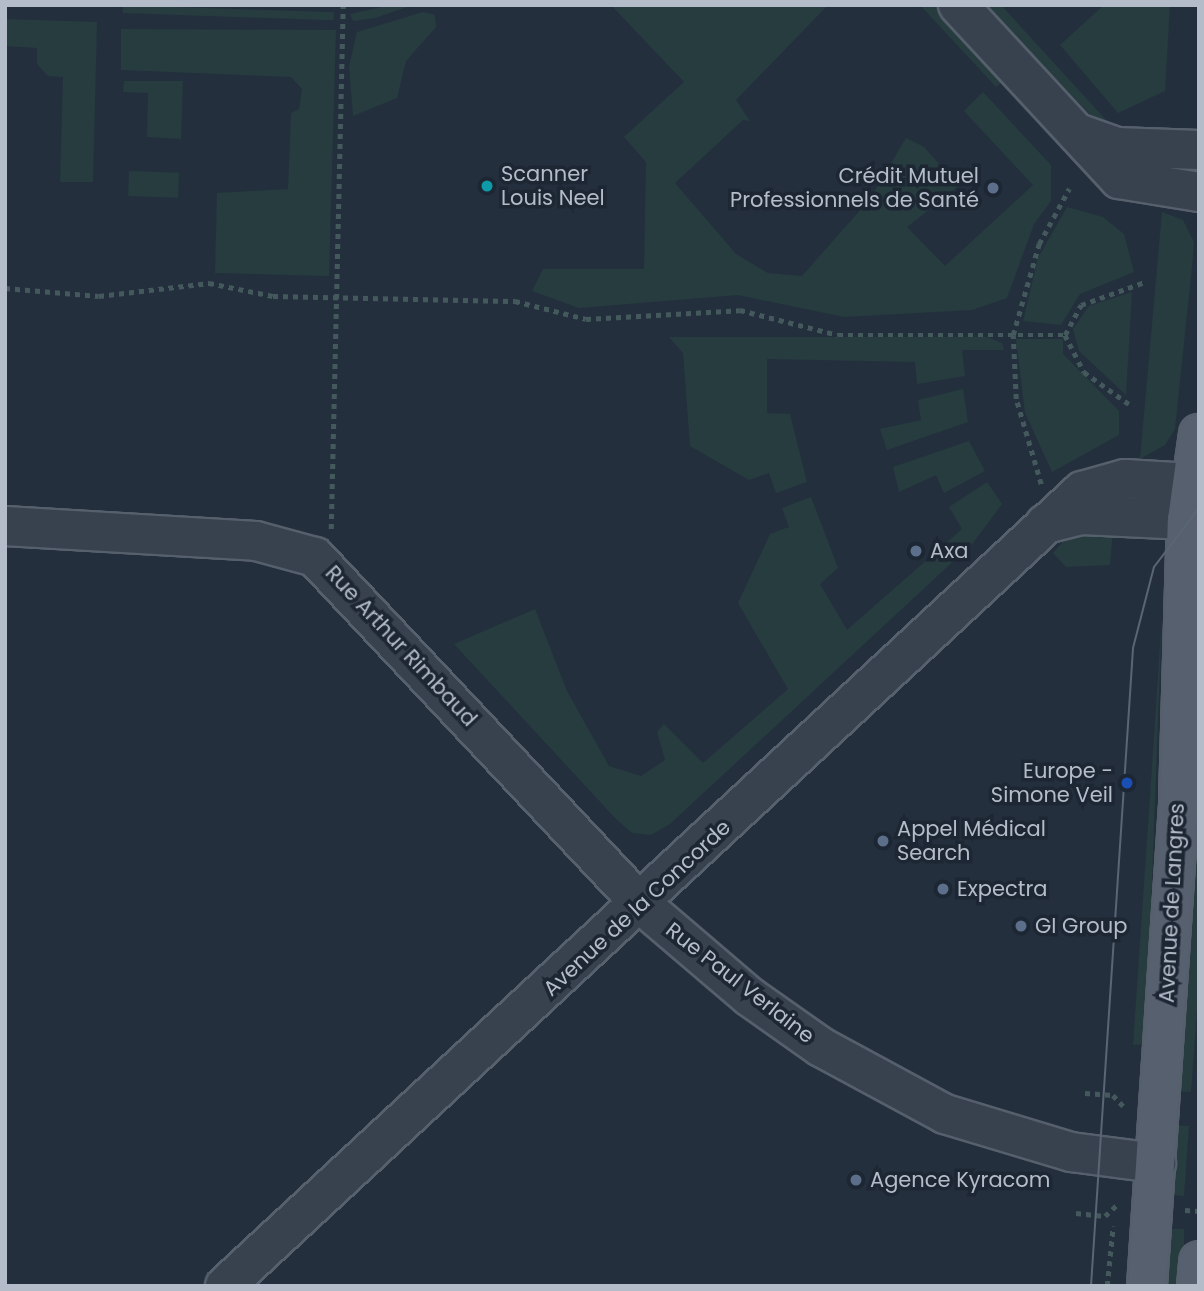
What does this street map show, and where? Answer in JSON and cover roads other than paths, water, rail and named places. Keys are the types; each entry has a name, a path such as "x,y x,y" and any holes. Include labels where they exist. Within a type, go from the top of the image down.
{"main road":[{"name":"Avenue de Langres","path":"1147,1286 1179,800 1199,434"},
{"path":"1197,1286 1199,1261"}],"street":[{"path":"958,5 1119,179 1199,192"},
{"path":"1077,133 1117,147 1199,150"},
{"name":"Avenue de la Concorde","path":"230,1284 641,904 1043,506 1104,481 1195,483"},
{"path":"1043,506 1082,515 1193,520"},
{"name":"Rue Arthur Rimbaud","path":"5,526 256,541 298,550 330,568 641,904"},
{"name":"Rue Paul Verlaine","path":"641,904 750,997 821,1047 946,1114 1071,1152 1156,1163"}],"tram line":[{"path":"1091,1286 1133,648 1154,567 1199,508"}],"place":[{"name":"Scanner Louis Neel","path":"487,186"},
{"name":"Crédit Mutuel Professionnels de Santé","path":"993,188"},
{"name":"Axa","path":"916,551"},
{"name":"Europe - Simone Veil","path":"1127,783"},
{"name":"Appel Médical Search","path":"883,841"},
{"name":"Expectra","path":"943,889"},
{"name":"GI Group","path":"1021,926"},
{"name":"Agence Kyracom","path":"856,1180"}]}
